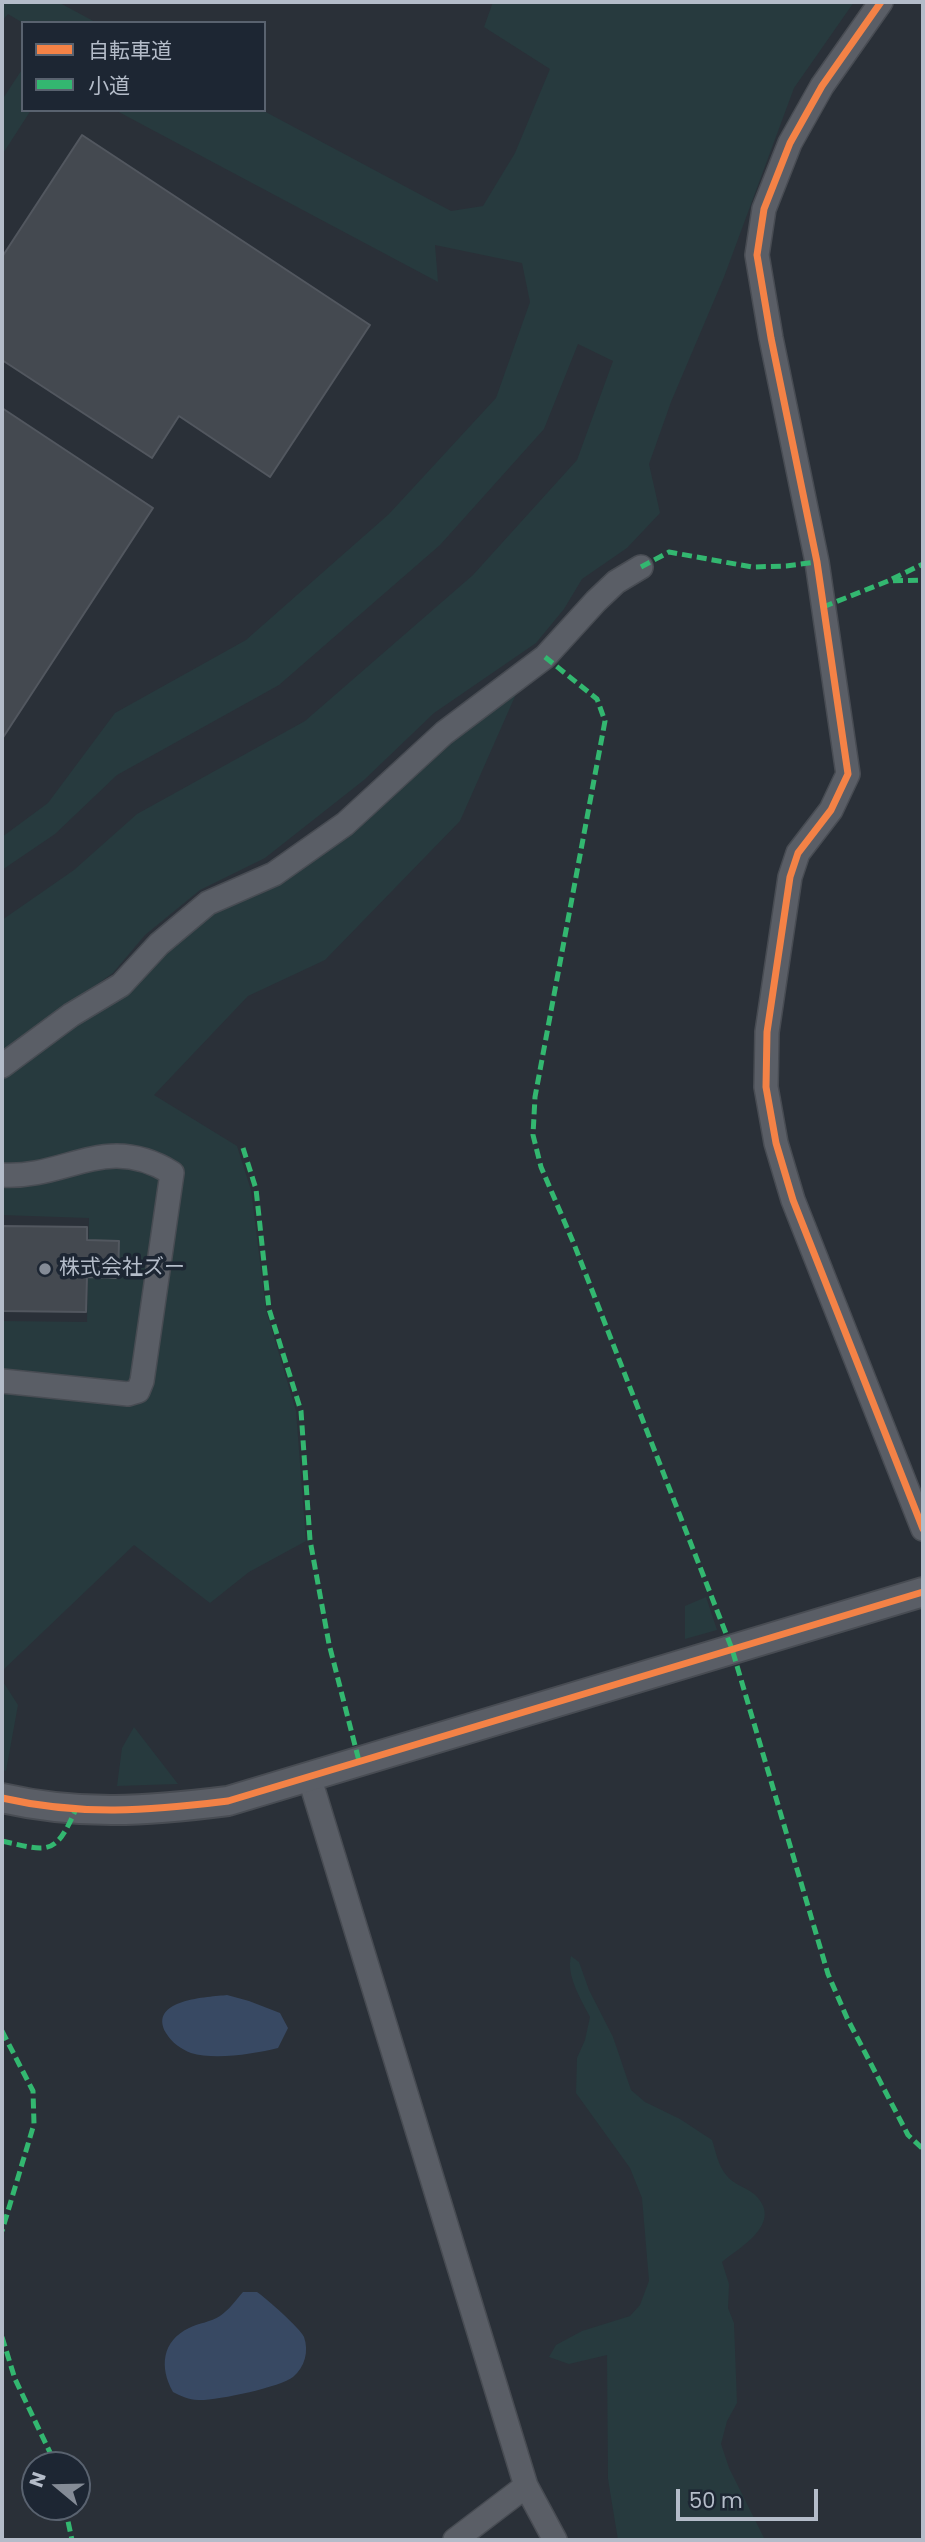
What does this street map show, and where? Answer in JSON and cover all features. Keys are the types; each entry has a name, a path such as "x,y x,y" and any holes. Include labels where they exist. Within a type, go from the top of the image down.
{"street":[{"path":"881,2 822,86 790,143 764,209 757,255 771,338 817,562 848,774 831,810 798,853 790,877 767,1032 766,1087 776,1143 793,1200 923,1529"},
{"path":"2,1066 71,1015 121,985 159,944 208,903 274,874 345,824 444,733 545,657 615,582 641,567"},
{"path":"2,1175 36,1173 110,1155 134,1157 158,1164 172,1173 142,1381 138,1391 128,1394 2,1381"},
{"path":"2,1798 75,1811 166,1809 228,1801 923,1592"},
{"path":"309,1776 526,2486 555,2540"},
{"path":"455,2540 526,2486"}],"green space":[{"path":"2,2 58,2 93,21 21,22 8,14 2,21"},
{"path":"493,2 854,2 794,88 724,277 671,402 649,464 660,513 627,548 582,579 564,609 536,643 434,713 364,780 265,858 200,890 145,935 113,973 2,1051 2,920 74,870 137,814 305,721 473,575 577,460 613,361 578,344 544,429 440,545 279,685 117,775 55,834 2,870 2,837 48,803 115,713 246,640 389,514 496,398 530,302 522,263 435,245 438,282 119,112 266,112 451,211 483,206 515,153 550,69 484,27"},
{"path":"21,71 21,112 30,112 2,155 2,100"},
{"path":"520,685 460,821 325,960 248,996 154,1095 237,1146 251,1190 266,1310 296,1411 306,1541 249,1572 210,1603 134,1545 2,1671 2,1321 87,1322 89,1218 2,1215 2,1074 212,912 453,738"},
{"path":"706,1597 717,1630 685,1639 685,1606"},
{"path":"2,1680 18,1705 6,1771 2,1770"},
{"path":"134,1727 178,1784 117,1786 122,1748"},
{"path":"571,1956 579,1962 589,1990 613,2037 631,2090 645,2102 680,2119 712,2140 724,2172 755,2195 764,2208 761,2226 755,2235 722,2262 729,2284 728,2308 734,2323 737,2403 727,2421 721,2444 729,2468 765,2540 618,2540 608,2479 607,2355 569,2364 549,2357 556,2345 582,2331 630,2316 640,2305 649,2281 642,2198 630,2168 576,2093 577,2058 585,2040 590,2017 572,1979"}],"water":[{"path":"227,1995 280,2013 288,2028 278,2048 234,2055 200,2055 180,2048 166,2033 162,2022 165,2013 172,2007 195,1999"},
{"path":"243,2292 257,2292 304,2337 305,2358 300,2368 286,2381 232,2396 195,2400 173,2392 165,2364 168,2347 180,2333 220,2316"}],"building":[{"path":"82,135 370,325 270,477 179,416 152,458 2,360 2,257"},
{"path":"2,408 153,508 2,739"},
{"name":"株式会社ズー","path":"3,1226 87,1227 87,1240 119,1241 118,1278 87,1277 86,1312 2,1311"}],"marked path":[{"path":"641,567 669,552 752,567 817,562"},
{"path":"892,579 923,564"},
{"path":"823,607 888,581 923,580"},
{"path":"545,657 597,699 605,721 535,1097 533,1135 541,1167 574,1244 732,1649 828,1974 847,2018 908,2135 923,2149"},
{"path":"243,1148 256,1189 269,1309 301,1411 310,1540 329,1644 359,1761"},
{"path":"2,1841 30,1847 48,1847 61,1836 75,1811"},
{"path":"2,2031 33,2091 34,2124 2,2231"},
{"path":"2,2337 15,2379 49,2451"},
{"path":"68,2521 72,2540"}],"cycle path":[{"path":"881,2 822,86 790,143 764,209 757,255 771,338 817,562 848,774 831,810 798,853 790,877 767,1032 766,1087 776,1143 793,1200 923,1529"},
{"path":"2,1798 59,1807 115,1810 228,1801 923,1592"}],"place":[{"name":"株式会社ズー","path":"45,1269"}]}
